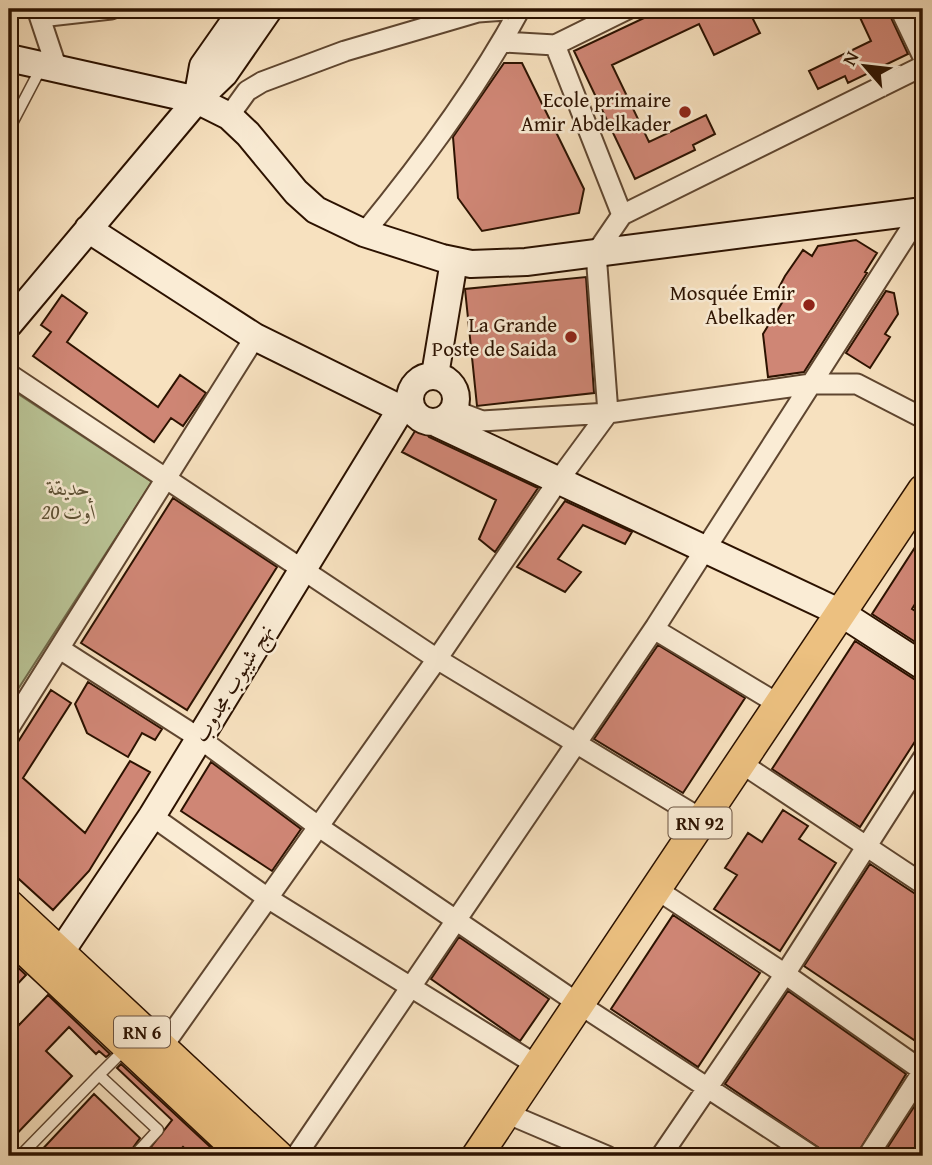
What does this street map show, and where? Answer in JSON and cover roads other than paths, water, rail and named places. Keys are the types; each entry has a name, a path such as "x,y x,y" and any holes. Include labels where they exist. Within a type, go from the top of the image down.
{"main road":[{"name":"RN 92","path":"477,1156 923,491"},
{"name":"RN 6","path":"9,905 54,963 245,1156"},
{"name":"RN 6","path":"9,935 54,963"},
{"name":"RN 6","path":"146,1054 278,1156"}],"street":[{"path":"50,68 38,13 111,9"},
{"path":"197,100 203,66 243,9"},
{"path":"9,324 197,100 224,74 269,9"},
{"path":"229,116 247,91 274,77 345,51 478,12 520,9"},
{"path":"364,233 394,197 502,42 520,9"},
{"path":"502,42 555,45 628,9"},
{"path":"900,9 923,57"},
{"path":"555,45 622,215"},
{"path":"9,58 197,100 229,116 317,210 364,233 471,264 526,262 922,211"},
{"path":"146,1054 269,899 558,481 608,414 596,253 622,215 923,66"},
{"path":"296,1156 653,629 922,211"},
{"path":"88,229 255,337 423,411 479,432 558,481 841,613 923,666"},
{"path":"435,375 454,261"},
{"path":"9,728 255,337"},
{"path":"9,374 437,659 702,820"},
{"path":"435,375 445,379 456,391 456,404 423,411 412,388 423,377 435,375"},
{"path":"479,432 811,384 857,384 923,418"},
{"name":"نهج شيبوب مجدوب","path":"54,963 152,816 301,568 423,411"},
{"path":"653,629 779,705"},
{"path":"60,649 199,738 319,827 579,1004 812,1156"},
{"path":"661,1156 785,974 923,758"},
{"path":"741,763 923,884"},
{"path":"152,816 269,899 538,1066"},
{"path":"656,890 785,974 923,1071 868,1156"},
{"path":"506,1113 607,1156"}],"lane":[{"path":"9,129 50,68"},
{"path":"25,1151 99,1075 146,1054"},
{"path":"99,1075 158,1130 134,1156"}],"place":[{"name":"Ecole primaire Amir Abdelkader","path":"685,112"},
{"name":"Mosquée Emir Abelkader","path":"809,305"},
{"name":"La Grande Poste de Saida","path":"571,337"}],"park label":[{"name":"حديقة 20 أوت","path":"69,500"}]}
